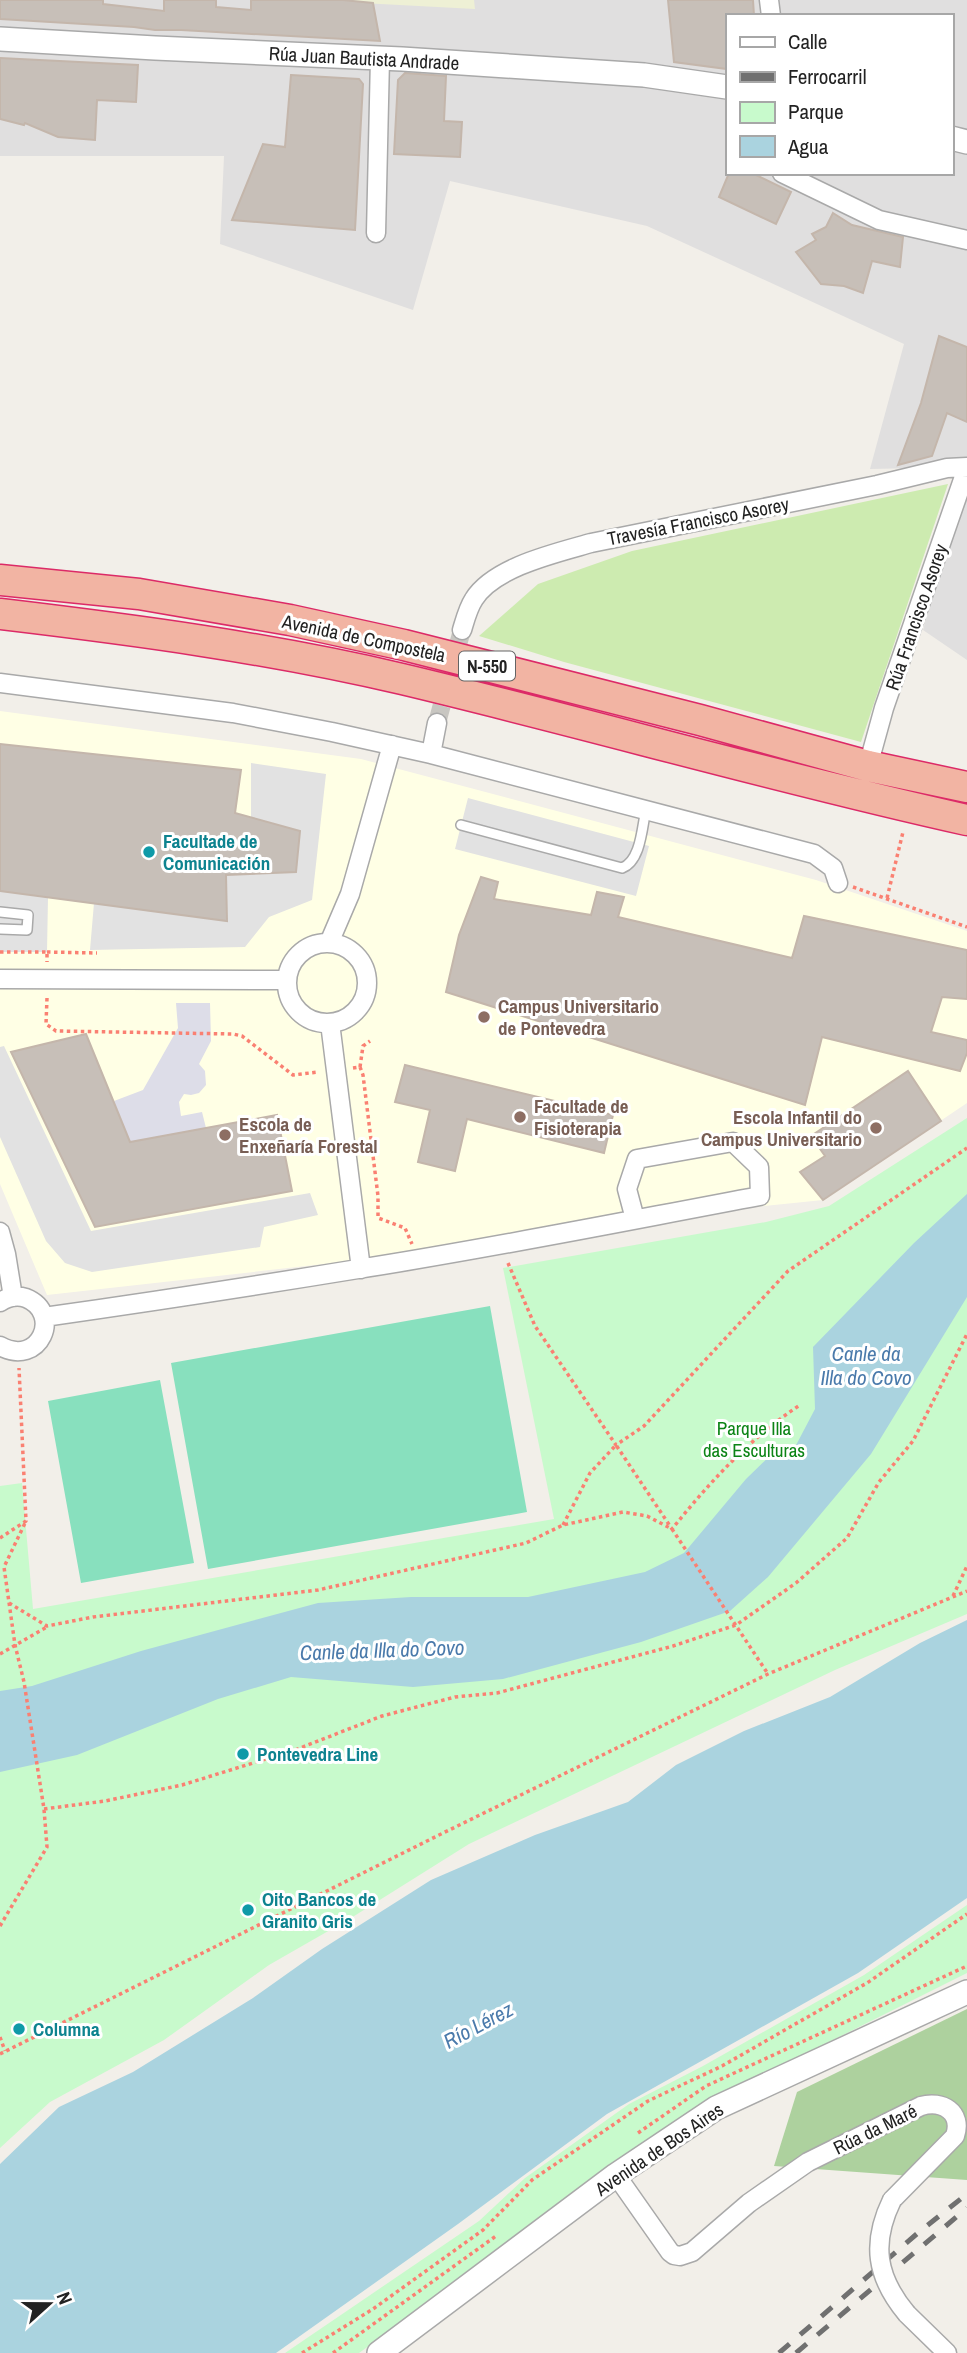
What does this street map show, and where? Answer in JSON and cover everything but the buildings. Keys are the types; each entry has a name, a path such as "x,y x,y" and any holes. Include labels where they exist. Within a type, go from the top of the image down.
{"highway":[{"name":"Avenida de Compostela","path":"0,580 139,594 328,628 533,677 868,766 967,787"},
{"name":"Avenida de Compostela","path":"0,614 134,630 285,655 401,678 855,795 967,820"}],"street":[{"name":"Rúa Juan Bautista Andrade","path":"0,39 380,58 644,75 726,87"},
{"path":"376,233 380,58"},
{"path":"786,175 880,220 967,240"},
{"name":"Travesía Francisco Asorey","path":"462,630 472,601 482,587 527,563 558,552 947,468 967,468"},
{"name":"Rúa Francisco Asorey","path":"868,766 884,708 967,468"},
{"path":"0,683 233,713 431,754 814,854 833,868 838,883"},
{"path":"431,754 437,723"},
{"path":"329,943 350,894 392,745"},
{"path":"329,943 354,953 366,976 366,990 354,1013 343,1020 316,1022 304,1016 294,1006 288,994 287,980 296,957 305,949 329,943"},
{"path":"0,979 287,980"},
{"path":"330,1023 361,1269"},
{"path":"44,1317 361,1269 496,1245 760,1196 759,1167 733,1142 637,1159 627,1189 635,1219"},
{"path":"0,1232 6,1254 7,1299 29,1299 41,1310 45,1325 39,1341 33,1347 18,1352 0,1346"},
{"name":"Avenida de Bos Aires","path":"379,2353 616,2175 716,2108 967,1992"},
{"name":"Rúa da Maré","path":"616,2175 670,2252 674,2255 685,2255 749,2203 808,2162 921,2106 946,2106 956,2117 958,2127 955,2136 892,2200 881,2226 879,2239 880,2262 892,2296 947,2353"}],"lane":[{"path":"461,825 622,868 634,858 646,809"},
{"path":"0,912 28,915 27,930 0,929"}],"path":[{"path":"887,898 903,832"},
{"path":"838,883 967,927"},
{"path":"0,952 97,953"},
{"path":"47,952 46,1024 56,1031 233,1034 242,1036 293,1075 360,1067"},
{"path":"370,1041 363,1046 360,1067 378,1196 377,1218 405,1228 410,1236 415,1259"},
{"path":"563,1525 590,1474 616,1445 644,1426 788,1271 967,1148"},
{"path":"496,1245 497,1251 512,1269 535,1326 768,1674"},
{"path":"44,1809 105,1801 182,1785 295,1750 382,1716 455,1696 497,1693 673,1646 736,1625 796,1583 847,1538 879,1482 913,1441 967,1334"},
{"path":"0,1926 47,1847 44,1809 4,1567 26,1521 18,1352"},
{"path":"672,1529 706,1486 776,1421 800,1405"},
{"path":"0,1654 47,1626 93,1617 318,1590 526,1543 563,1525 623,1512 647,1516 672,1529"},
{"path":"0,1538 26,1521"},
{"path":"952,1598 967,1566"},
{"path":"0,1584 6,1582"},
{"path":"0,2054 768,1674 967,1591"},
{"path":"9,1603 47,1626"},
{"path":"302,2353 373,2309 483,2230 532,2180 648,2101 722,2066 867,1983 967,1914"},
{"path":"0,2038 5,2051"}],"shaded area":[{"path":"0,0 967,0 967,467 870,469 904,344 647,226 450,181 413,310 220,244 224,156 0,156"},
{"path":"474,0 475,9 343,2"},
{"path":"967,469 967,660 923,630"},
{"name":"Campus Universitario de Pontevedra","path":"0,711 361,759 816,880 967,931 967,1103 823,1200 635,1219 405,1255 47,1295 0,1184"},
{"path":"251,763 326,774 312,900 269,917 245,947 90,950 94,903 226,875 251,818"},
{"path":"468,798 649,846 636,896 455,849"},
{"path":"0,891 48,897 47,952 0,952"},
{"path":"176,1003 210,1003 211,1041 199,1064 205,1071 206,1085 199,1093 184,1094 179,1102 181,1116 202,1112 206,1128 130,1142 114,1101 143,1090 178,1028"},
{"path":"4,1046 91,1231 310,1193 318,1215 264,1227 260,1247 92,1272 65,1263 46,1241 0,1137 0,1047"}],"green space":[{"path":"948,484 861,742 564,662 479,636 538,584 632,551"},
{"name":"Parque Illa das Esculturas","path":"967,1118 967,1614 835,1670 469,1844 351,1918 269,1965 164,2040 50,2102 0,2148 0,1486 22,1483 33,1609 554,1519 503,1268 766,1222 829,1206"},
{"path":"490,1306 527,1512 208,1569 171,1363"},
{"path":"160,1380 194,1563 81,1583 48,1401"},
{"path":"967,1905 967,1973 715,2099 359,2353 285,2353 479,2221 525,2178 629,2104 703,2066 864,1975"},
{"path":"967,2009 967,2180 774,2166 797,2092"}],"water":[{"name":"Canle da Illa do Covo","path":"967,1194 967,1297 871,1454 768,1577 730,1611 641,1642 503,1679 413,1687 291,1677 218,1699 77,1755 0,1772 0,1691 32,1686 141,1651 318,1603 411,1597 528,1597 645,1572 684,1553 746,1479 779,1447 794,1449 815,1409 813,1347 914,1243"},
{"name":"Río Lérez","path":"967,1620 967,1898 858,1973 607,2114 276,2353 0,2353 0,2164 59,2107 133,2072 253,1998 322,1949 431,1880 535,1835 628,1802 676,1765 744,1731 830,1697 920,1643"}],"tunnel":[{"path":"437,723 462,630"}],"railway":[{"path":"779,2353 967,2194"},
{"path":"796,2353 967,2208"}],"place":[{"name":"Facultade de Comunicación","path":"149,852"},
{"name":"Campus Universitario de Pontevedra","path":"484,1017"},
{"name":"Facultade de Fisioterapia","path":"520,1117"},
{"name":"Escola Infantil do Campus Universitario","path":"876,1128"},
{"name":"Escola de Enxeñaría Forestal","path":"225,1135"},
{"name":"Pontevedra Line","path":"243,1754"},
{"name":"Oito Bancos de Granito Gris","path":"248,1910"},
{"name":"Columna","path":"19,2029"}]}
